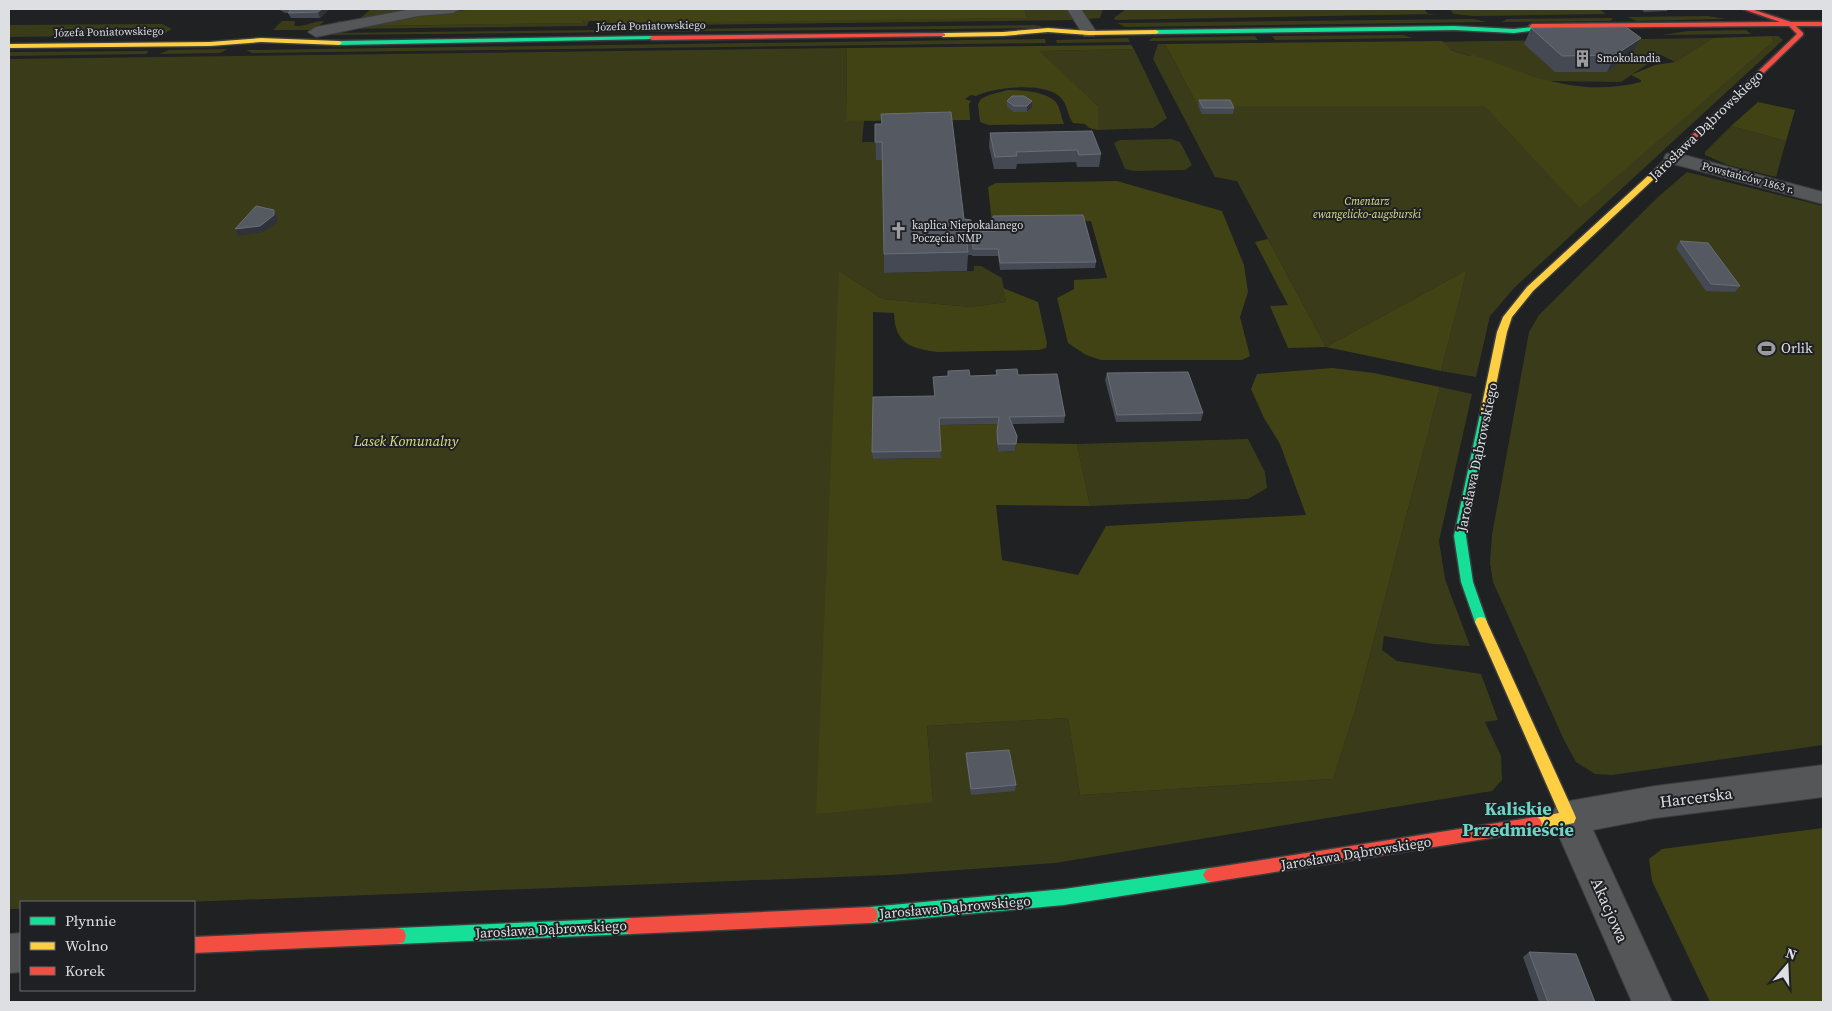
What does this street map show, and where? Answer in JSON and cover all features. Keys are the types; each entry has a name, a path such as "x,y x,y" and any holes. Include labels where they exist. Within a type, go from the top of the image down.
{"street":[{"path":"316,32 418,12 453,9"},
{"path":"1074,9 1090,33"},
{"path":"1746,9 1790,24"},
{"name":"Jarosława Dąbrowskiego","path":"195,945 902,913 1064,897 1183,880 1568,818 1474,610 1464,580 1460,536 1502,332 1508,317 1536,283 1673,158 1801,34 1790,24"},
{"name":"Józefa Poniatowskiego","path":"9,46 210,44 261,40 300,42 1004,34 1056,37 1090,33 1454,28 1491,25 1550,27 1823,24"},
{"name":"Powstańców 1863 r.","path":"1673,158 1823,198"},
{"name":"Harcerska","path":"1568,818 1655,802 1823,780"},
{"name":"Akacjowa","path":"1568,818 1652,1002"}],"green space":[{"path":"371,9 479,9 417,14 365,26 582,23 584,20 1027,18 1025,9 1103,9 1100,18 1073,20 601,26 603,21 589,21 587,26 332,29 338,21 358,20"},
{"path":"1126,9 1424,9 1428,14 1115,20 1114,18"},
{"path":"1449,9 1601,10 1606,14 1474,16 1454,14"},
{"path":"1708,16 1726,19 1637,21 1627,17"},
{"path":"1474,19 1487,22 1125,27 1117,23"},
{"path":"1507,19 1613,19 1610,21 1502,22"},
{"path":"282,21 295,21 294,26 298,26 324,21 315,30 273,30"},
{"path":"162,24 172,29 162,35 9,37 9,25"},
{"path":"1041,26 1040,28 325,35 326,33"},
{"path":"1746,30 1751,34 1662,35 1688,31"},
{"path":"1403,35 1412,38 1275,40 1272,36"},
{"path":"1255,36 1258,40 1148,41 1153,38"},
{"name":"Cmentarz ewangelicko-augsburski","path":"1771,36 1778,36 1783,40 1514,288 1490,316 1476,377 1441,371 1467,270 1326,347 1237,181 1215,177 1153,59 1158,44 1165,44 1198,106 1484,106 1580,207 1774,41"},
{"path":"1128,38 1130,42 1057,43 1056,40"},
{"path":"1713,38 1675,62 1661,55 1621,82 1549,81 1427,42"},
{"path":"1045,39 1046,43 252,53 246,50"},
{"name":"Lasek Komunalny","path":"847,48 846,121 864,121 862,142 876,142 876,160 883,160 884,273 974,271 974,266 981,266 1002,278 1006,302 971,307 883,299 839,271 933,802 927,726 1068,718 1080,795 1333,779 1356,708 1440,387 1472,394 1439,541 1445,579 1470,646 1433,644 1384,636 1382,650 1397,661 1481,674 1498,720 1485,722 1501,756 1502,780 1492,791 1055,863 890,875 195,902 20,901 20,909 9,909 9,59"},
{"path":"228,49 220,53 159,54 169,50"},
{"path":"1134,49 1167,118 1153,128 1098,130 1098,106 1038,51"},
{"path":"149,51 146,54 9,56 9,52"},
{"path":"1731,126 1786,141 1776,177 1728,165 1705,155 1705,152"},
{"path":"1171,139 1180,142 1192,165 1185,170 1134,171 1125,169 1114,143 1120,140"},
{"path":"1687,172 1823,206 1823,745 1612,775 1595,774 1576,762 1564,740 1493,582 1490,563 1492,535 1529,332 1539,315 1658,197"},
{"path":"1248,439 1265,472 1267,488 1248,499 1090,506 1077,444"}],"shaded area":[{"path":"479,9 1025,9 1027,18 609,23 610,20 584,20 582,23 361,26 417,14"},
{"path":"1771,36 1774,41 1580,208 1484,106 1198,106 1165,44 1442,41 1451,50 1470,56 1473,55 1535,77 1575,86 1596,87 1641,82 1641,80 1631,75 1655,65 1675,62 1713,38"},
{"path":"1131,45 1134,49 1039,51 1098,106 1098,130 1089,128 1085,124 1073,123 1062,99 1055,93 1020,87 995,90 976,96 971,95 965,99 971,101 969,104 970,120 846,121 847,48"},
{"path":"1008,90 1033,92 1045,95 1055,101 1064,124 989,125 980,122 978,104 981,99"},
{"path":"1758,102 1795,110 1786,141 1731,126"},
{"path":"1117,181 1222,211 1244,265 1248,292 1240,317 1250,356 1242,360 1101,360 1086,355 1068,343 1057,298 1074,289 1074,280 1107,278 1091,221 992,223 988,187 996,183"},
{"path":"1268,239 1326,347 1288,348 1270,306 1288,305 1255,242"},
{"path":"1467,270 1441,371 1326,347"},
{"path":"839,271 883,299 971,307 1006,302 1003,288 1038,302 1047,343 1046,348 1039,350 937,352 927,350 911,346 905,342 897,331 894,313 873,312 873,459 940,458 939,425 998,424 996,438 998,452 1015,451 1016,443 1077,444 1090,506 996,505 1002,560 1078,575 1106,526 1306,515 1280,444 1264,418 1251,389 1257,374 1332,368 1374,373 1440,387 1356,708 1333,779 1080,795 1068,718 927,726 933,802 816,814"},
{"path":"1823,828 1823,1002 1710,1002 1652,881 1649,859 1662,849"}],"building":[{"path":"292,9 322,9 318,12 288,13"},
{"path":"1626,27 1641,38 1615,55 1562,56 1531,28"},
{"path":"1012,96 1024,96 1032,101 1027,106 1014,106 1007,101"},
{"path":"1199,100 1230,100 1234,108 1203,108"},
{"path":"951,112 964,219 971,220 973,236 966,236 968,252 884,254 882,142 875,142 875,124 882,124 881,114"},
{"path":"1092,131 1101,154 1079,155 1077,150 1016,152 1017,156 995,157 990,133"},
{"path":"256,206 274,210 274,215 260,226 235,229"},
{"path":"1083,215 1096,262 1000,263 998,249 973,249 972,232 995,231 993,216"},
{"path":"1680,241 1708,243 1740,286 1711,284"},
{"path":"1017,369 1018,375 1057,374 1065,416 1009,417 1017,436 1016,444 998,444 999,417 939,418 941,451 872,452 873,397 935,396 933,377 948,376 948,371 969,370 970,376 997,375 996,370"},
{"path":"1188,372 1203,413 1117,415 1107,373"},
{"path":"1009,750 1016,785 971,789 966,753"},
{"path":"1529,952 1576,954 1595,1002 1548,1002"}],"traffic: fast":[{"path":"1156,32 1454,28 1514,31 1550,27"},
{"path":"339,43 652,38"},
{"path":"1481,622 1467,582 1460,536 1485,414"},
{"path":"870,915 1064,897 1211,875"},
{"path":"398,936 631,926"}],"traffic: slow":[{"path":"943,35 1003,34 1048,30 1089,33 1156,32"},
{"path":"9,46 210,44 261,40 339,43"},
{"path":"1485,414 1502,332 1508,317 1530,289 1691,141"},
{"path":"1481,622 1569,818 1535,824"}],"traffic: jam":[{"path":"1691,141 1801,34 1790,24 1746,9"},
{"path":"1532,26 1823,24"},
{"path":"652,38 943,35"},
{"path":"1211,875 1535,824"},
{"path":"631,926 870,915"},
{"path":"195,945 398,936"}],"place":[{"name":"Smokolandia","path":"1583,58"},
{"name":"kaplica Niepokalanego Poczęcia NMP","path":"898,231"},
{"name":"Orlik","path":"1767,348"}],"district":[{"name":"Kaliskie Przedmieście","path":"1518,818"}]}
